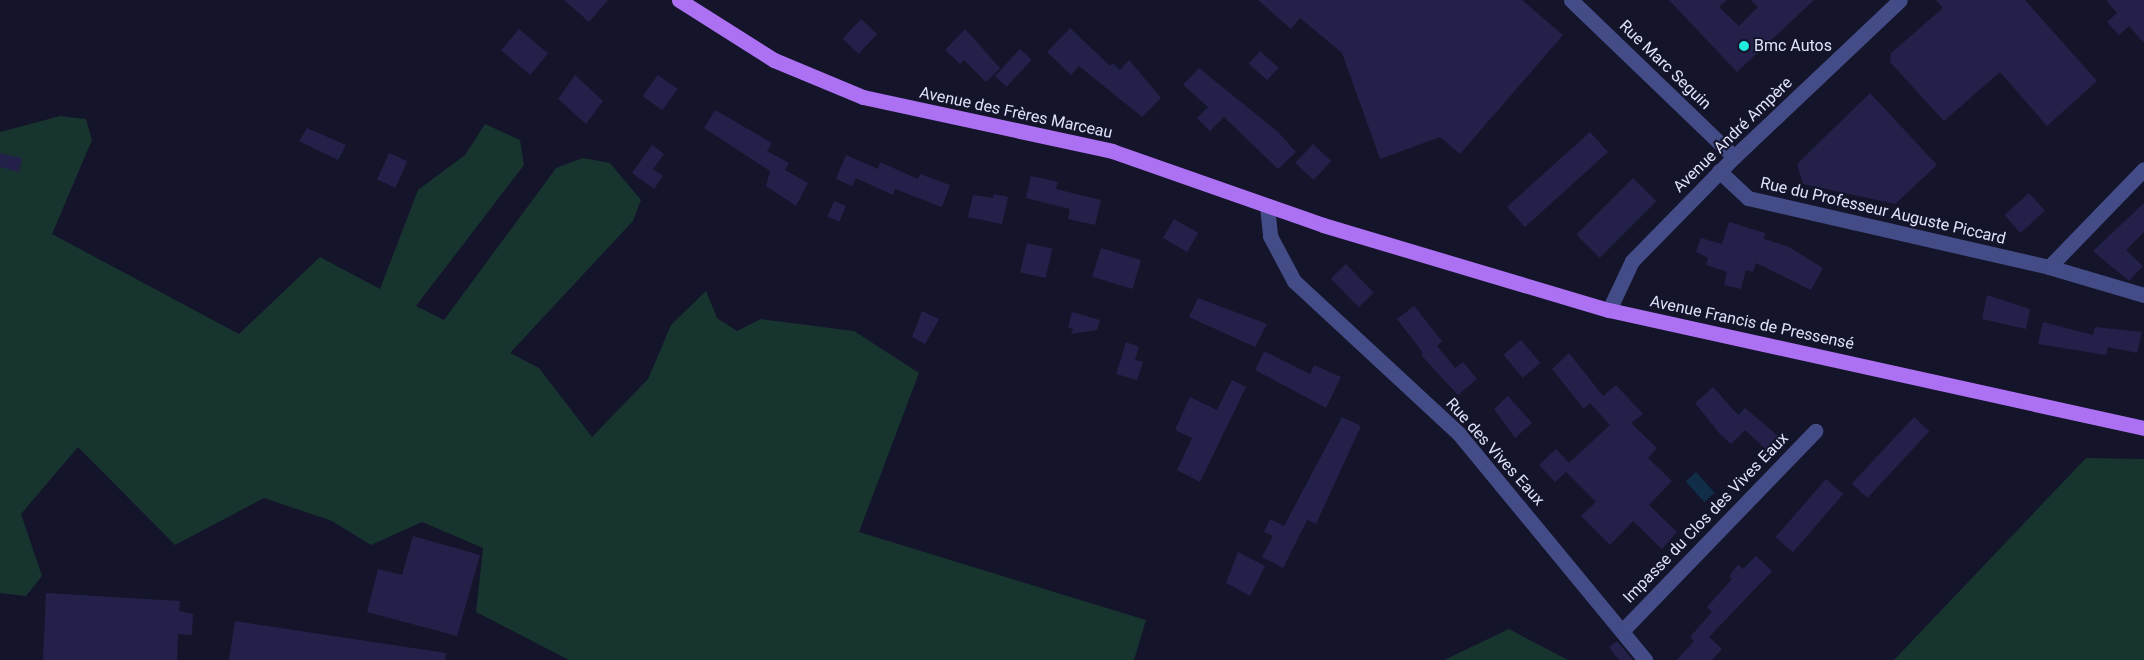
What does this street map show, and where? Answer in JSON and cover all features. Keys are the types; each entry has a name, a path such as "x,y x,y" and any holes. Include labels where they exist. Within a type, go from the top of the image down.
{"main road":[{"name":"Avenue des Frères Marceau","path":"680,0 774,60 840,89 1112,151 1356,236"},
{"name":"Avenue Francis de Pressensé","path":"1356,236 1609,310 2144,428"}],"street":[{"name":"Rue Marc Seguin","path":"1571,0 1734,157"},
{"name":"Avenue André Ampère","path":"1609,310 1632,261 1719,171 1900,0"},
{"path":"2049,267 2144,169"},
{"name":"Rue du Professeur Auguste Piccard","path":"1719,171 1748,198 2049,267 2144,295"},
{"name":"Rue des Vives Eaux","path":"1267,206 1270,236 1294,281 1459,434 1645,660"},
{"name":"Impasse du Clos des Vives Eaux","path":"1622,630 1815,431"}],"green space":[{"path":"60,116 86,119 92,140 52,234 239,334 320,257 380,289 418,190 465,155 485,124 520,140 524,165 416,306 444,320 556,168 583,158 610,163 641,200 633,221 510,353 539,368 592,437 648,379 671,325 706,291 717,318 737,331 761,319 854,331 919,373 859,532 1146,620 1134,660 569,660 476,612 483,548 422,522 371,545 332,521 264,498 175,545 78,447 21,514 42,576 26,596 0,593 0,132"},
{"path":"2086,458 2144,459 2144,660 1894,660"},
{"path":"1509,629 1568,660 1444,660"}],"water":[{"path":"1696,472 1715,493 1704,502 1686,481"}],"building":[{"path":"564,0 608,0 589,22"},
{"path":"1258,0 1522,0 1563,35 1460,154 1440,137 1380,159 1342,53 1300,18 1291,29"},
{"path":"1669,0 1727,0 1719,7 1739,26 1758,7 1751,0 1814,0 1737,72"},
{"path":"1936,0 2025,0 2097,81 2047,126 2000,72 1944,121 1890,62 1891,53 1943,8"},
{"path":"2106,0 2144,0 2144,43 2129,26 2119,35 2107,22 2117,13"},
{"path":"861,19 877,34 859,54 843,39"},
{"path":"1070,28 1110,66 1113,63 1120,70 1129,60 1161,98 1142,117 1079,66 1071,75 1047,52"},
{"path":"519,29 548,53 530,75 501,50"},
{"path":"965,29 1000,68 986,82 964,60 960,64 945,50"},
{"path":"1020,49 1032,60 1006,87 995,76"},
{"path":"1260,51 1279,68 1267,80 1249,64"},
{"path":"1199,68 1278,132 1296,152 1278,169 1224,117 1210,131 1197,118 1208,107 1183,85"},
{"path":"575,75 603,101 586,124 558,99"},
{"path":"658,75 677,89 662,110 643,96"},
{"path":"1870,93 1937,165 1895,204 1803,184 1797,164"},
{"path":"715,110 772,143 767,151 789,163 785,170 808,183 796,206 766,186 770,171 704,128"},
{"path":"307,128 346,145 338,160 299,141"},
{"path":"1590,132 1608,152 1525,227 1507,207"},
{"path":"1313,144 1331,161 1314,180 1295,163"},
{"path":"652,145 664,154 653,169 663,176 654,189 632,173"},
{"path":"0,153 22,158 19,172 0,167"},
{"path":"389,153 407,161 395,188 377,179"},
{"path":"846,155 878,169 880,162 918,179 920,174 950,185 942,207 895,189 893,195 856,178 852,186 836,179"},
{"path":"1031,176 1058,182 1056,189 1101,200 1095,225 1068,219 1070,209 1026,198"},
{"path":"1633,178 1656,201 1600,258 1576,235"},
{"path":"2029,193 2045,211 2021,233 2004,215"},
{"path":"994,194 1008,197 1002,224 968,217 973,195 993,198"},
{"path":"834,201 846,206 839,222 827,217"},
{"path":"2144,203 2144,232 2126,250 2143,266 2129,281 2093,251"},
{"path":"1174,219 1198,233 1187,252 1163,238"},
{"path":"1729,222 1765,233 1764,239 1789,247 1823,268 1811,290 1756,263 1753,272 1746,270 1741,289 1724,285 1727,272 1706,265 1708,258 1696,252 1701,238 1722,244"},
{"path":"1027,243 1052,249 1046,278 1020,272"},
{"path":"1101,248 1141,260 1132,289 1092,277"},
{"path":"1346,264 1374,293 1359,307 1331,279"},
{"path":"1987,295 2030,309 2026,329 1982,319"},
{"path":"1198,298 1267,324 1255,347 1189,317"},
{"path":"1414,306 1442,341 1437,346 1455,368 1463,362 1477,379 1458,395 1421,355 1423,353 1397,319"},
{"path":"922,311 939,319 925,344 912,337"},
{"path":"1072,312 1100,320 1097,330 1071,334 1073,329 1068,327"},
{"path":"2043,322 2093,335 2095,327 2142,332 2137,353 2108,347 2106,355 2038,344"},
{"path":"1521,340 1540,363 1523,378 1503,355"},
{"path":"1126,342 1139,347 1135,360 1143,362 1137,380 1116,374"},
{"path":"1264,351 1310,374 1314,365 1341,377 1326,408 1255,370"},
{"path":"1569,353 1603,396 1616,385 1643,414 1631,423 1657,448 1648,458 1672,481 1649,505 1677,532 1662,549 1633,521 1610,545 1581,516 1596,502 1566,472 1555,482 1539,465 1556,449 1569,463 1610,425 1590,403 1584,409 1552,369"},
{"path":"1232,380 1246,387 1200,482 1177,470 1192,438 1175,430 1190,397 1217,410"},
{"path":"1713,387 1738,415 1745,408 1785,442 1773,456 1745,430 1731,444 1720,434 1695,403"},
{"path":"1508,396 1532,423 1515,438 1494,409"},
{"path":"1342,417 1361,426 1316,524 1307,520 1283,568 1262,557 1273,536 1264,532 1270,519 1284,526"},
{"path":"1914,417 1929,431 1867,498 1852,484"},
{"path":"1826,479 1843,494 1793,552 1775,537"},
{"path":"413,536 480,555 457,636 367,612 378,569 402,575"},
{"path":"1238,552 1265,566 1250,596 1226,583"},
{"path":"1756,556 1772,571 1709,637 1722,649 1712,660 1677,660 1694,641 1690,637 1712,612 1707,607 1732,579 1729,576 1738,565 1743,569"},
{"path":"46,593 180,601 179,611 193,614 192,635 178,634 177,660 43,660"},
{"path":"235,621 446,653 445,660 229,660"},
{"path":"1617,641 1633,660 1619,660 1609,647"}],"place":[{"name":"Bmc Autos","path":"1744,46"}]}
